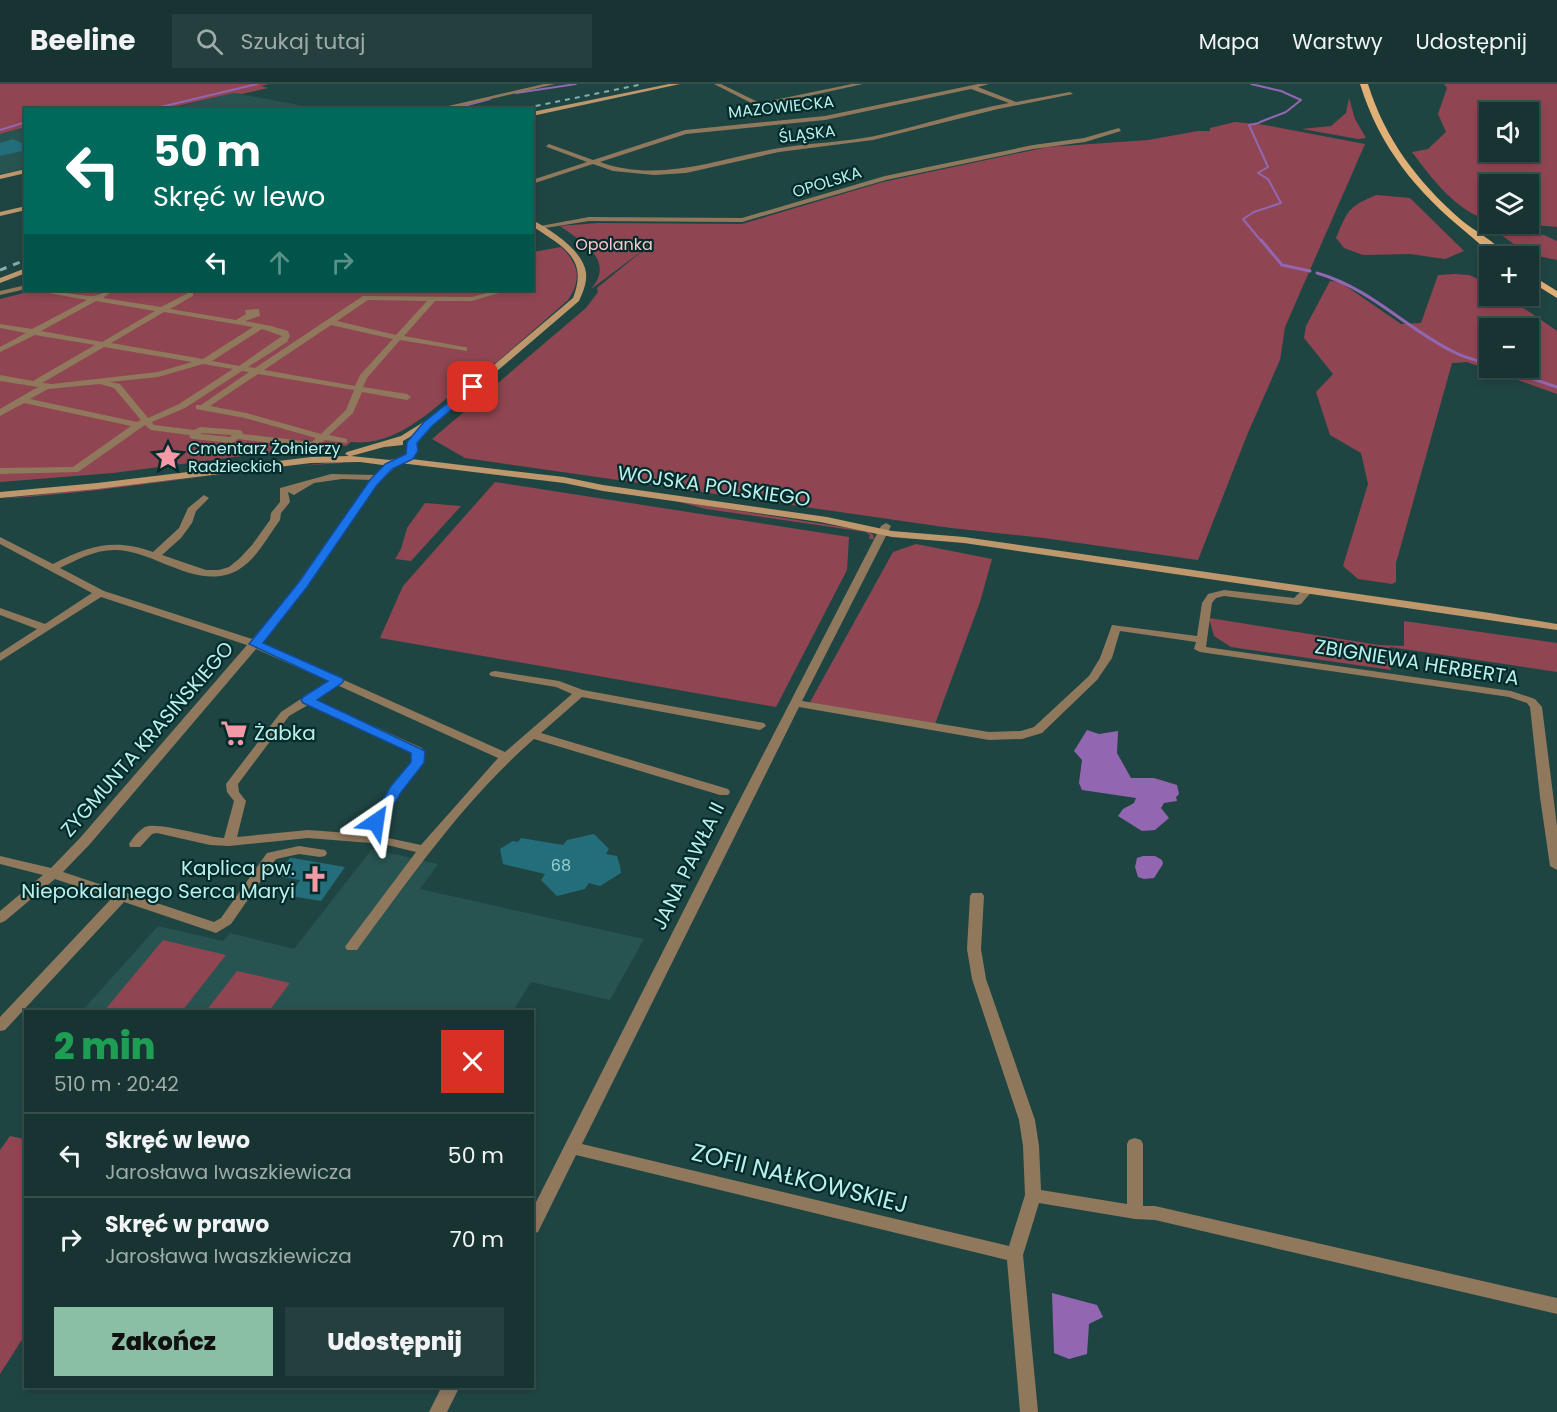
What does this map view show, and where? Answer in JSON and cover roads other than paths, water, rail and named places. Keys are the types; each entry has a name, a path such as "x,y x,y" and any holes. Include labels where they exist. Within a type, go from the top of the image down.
{"main road":[{"path":"534,114 677,84"},
{"path":"1364,84 1378,126 1408,171 1455,218 1490,246"},
{"path":"0,177 24,171"},
{"path":"0,214 24,208"},
{"path":"398,461 410,456 412,442 428,424 576,299 583,286 584,270 577,257 536,224"},
{"path":"0,281 24,271"},
{"path":"1539,283 1557,295"},
{"path":"0,495 98,486 311,460 371,449 392,442 428,424"},
{"name":"WOJSKA POLSKIEGO","path":"392,442 455,466"},
{"path":"371,449 367,455 371,460"},
{"path":"311,460 371,460"},
{"name":"WOJSKA POLSKIEGO","path":"371,460 455,466 560,484 820,519 1557,627"}],"street":[{"path":"443,108 552,84"},
{"path":"717,84 735,91 754,104 764,105 860,84"},
{"path":"963,84 1015,104"},
{"name":"MAZOWIECKA","path":"534,181 667,138 702,132 823,122 986,84"},
{"name":"ŚLĄSKA","path":"549,146 613,169 640,172 686,171 778,150 873,138 1015,104 1070,94"},
{"name":"OPOLSKA","path":"536,224 589,219 741,220 885,178 1033,147 1084,140 1119,130"},
{"path":"0,293 24,287"},
{"path":"0,471 75,470 143,423 182,406 284,340 286,336 280,330 261,326 49,291"},
{"path":"0,350 109,291"},
{"path":"203,406 371,297 472,299 501,291"},
{"path":"34,384 190,294"},
{"path":"314,445 350,411 363,377 433,299"},
{"path":"238,322 265,305"},
{"path":"330,322 464,349"},
{"path":"0,326 407,397"},
{"path":"0,378 45,387 158,374 204,362 261,326"},
{"path":"93,381 117,386 143,423"},
{"path":"0,413 45,387"},
{"path":"23,400 143,423 159,429 196,433 200,429 239,433 236,436 328,448"},
{"path":"182,406 203,406 344,441"},
{"path":"52,568 86,553 108,547 127,548 210,573 229,571 236,568 265,533 285,502 283,490 321,478 373,480 376,466 371,460"},
{"name":"ZYGMUNTA KRASIŃSKIEGO","path":"0,918 54,873 85,841 303,585 373,480 398,461"},
{"path":"154,556 180,531 191,518 191,510 204,498"},
{"name":"JANA PAWŁA II","path":"534,1223 885,529"},
{"path":"0,540 100,593 255,644 506,757"},
{"path":"795,703 989,736 1022,735 1038,730 1093,678 1106,658 1116,627 1201,644 1207,603 1212,596 1236,593 1297,602 1308,590"},
{"path":"0,658 100,593"},
{"path":"0,611 45,628"},
{"name":"ZBIGNIEWA HERBERTA","path":"1201,644 1511,694 1531,701 1536,707 1546,797 1557,866"},
{"path":"495,674 559,684 580,693 760,726"},
{"path":"229,842 240,801 233,792 232,784 285,714 338,680"},
{"path":"352,947 424,850 506,757 580,693"},
{"path":"307,700 418,751 417,763 396,789 366,838"},
{"path":"534,735 724,792"},
{"path":"135,844 148,830 157,829 210,841 229,842 308,834 382,840 424,850"},
{"path":"0,860 54,873 216,928 226,921 272,856 299,850 320,854"},
{"path":"0,1026 122,896"},
{"path":"977,896 974,949 987,1008 1027,1120 1033,1195 1016,1255 1029,1412"},
{"path":"1135,1144 1135,1212"},
{"name":"ZOFII NAŁKOWSKIEJ","path":"573,1148 1016,1255"},
{"path":"1033,1195 1135,1212 1155,1213 1557,1306"},
{"path":"438,1412 450,1388"}],"waterway":[{"path":"156,108 257,84"},
{"path":"516,93 576,84"},
{"path":"1251,84 1281,91 1301,100 1286,112 1260,122"},
{"path":"456,108 490,99"},
{"path":"0,130 24,123"},
{"path":"1259,123 1249,125 1268,167 1258,173 1268,179 1281,203 1254,212 1243,219 1262,242"},
{"path":"1261,240 1282,265 1310,271"},
{"path":"1317,273 1355,289 1436,342 1467,358 1479,361"},
{"path":"1530,378 1557,387"}],"railway":[{"path":"526,108 643,84"},
{"path":"0,270 24,261"}],"place":[{"name":"Cmentarz Żołnierzy Radzieckich","path":"168,457"},
{"name":"Żabka","path":"234,733"},
{"name":"Kaplica pw. Niepokalanego Serca Maryi","path":"315,879"}],"park label":[{"name":"Opolanka","path":"614,244"}]}
